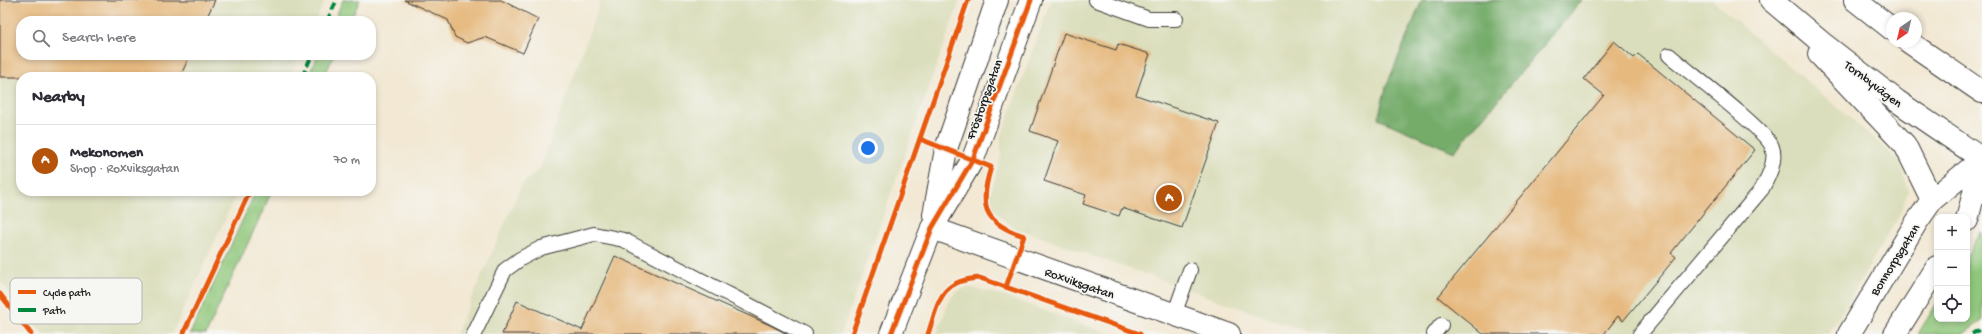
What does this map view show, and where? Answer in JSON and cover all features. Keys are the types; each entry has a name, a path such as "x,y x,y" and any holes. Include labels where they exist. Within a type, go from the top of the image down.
{"street":[{"name":"Fröstorpsgatan","path":"932,228 946,149 997,0"},
{"name":"Fröstorpsgatan","path":"890,334 932,228 973,159 1031,0"},
{"path":"1767,0 1905,145 1932,200"},
{"name":"Tornbyvägen","path":"1771,0 1822,43 1897,101 1982,160"},
{"path":"1855,0 1886,24"},
{"path":"1918,48 1982,92"},
{"path":"1968,214 1982,160"},
{"name":"Bonnorpsgatan","path":"1849,334 1932,200 1982,160"},
{"name":"Roxviksgatan","path":"932,228 1229,334"},
{"path":"1895,334 1934,272"}],"lane":[{"path":"1096,0 1149,19 1176,19"},
{"path":"1640,334 1762,189 1772,168 1772,148 1760,131 1668,55"},
{"path":"474,334 505,270 520,259 541,248 594,234 624,240 805,334"},
{"path":"1174,315 1190,270"}],"shaded area":[{"path":"0,0 325,0 318,16 16,16 16,60 298,60 292,72 16,72 16,196 236,196 172,334 43,334 35,324 142,324 142,278 10,278 10,293 0,281"},
{"path":"601,0 960,0 841,334 456,334 522,184 540,169"},
{"path":"1051,0 1422,0 1386,87 1454,152 1582,0 1712,0 1900,161 1908,191 1900,214 1829,334 1313,334 1015,228 1002,219 992,206 990,195 1001,157 1001,137"},
{"path":"968,287 996,293 1110,334 937,334 948,304 955,292"}],"green space":[{"path":"343,0 360,0 352,16 336,16"},
{"path":"1422,0 1582,0 1454,152 1378,119 1386,87"},
{"path":"316,60 332,60 326,72 310,72"},
{"path":"254,196 270,196 206,334 190,334"},
{"path":"1982,231 1982,321 1963,334 1918,334 1934,308 1934,322 1970,322 1970,250"}],"building":[{"path":"0,0 215,0 207,16 16,16 16,60 188,60 182,72 16,72 16,77 0,77"},
{"path":"404,0 501,0 538,19 523,53 485,37 467,43 455,37 448,20"},
{"path":"1064,33 1116,50 1118,44 1150,54 1136,95 1219,123 1182,228 1122,208 1119,216 1083,204 1086,195 1044,181 1058,141 1030,131"},
{"path":"1614,41 1634,58 1638,54 1755,150 1671,253 1676,257 1623,321 1618,316 1604,334 1483,334 1438,297 1604,95 1584,79"},
{"path":"615,256 787,334 502,334 517,301 582,330"}],"marked path":[{"path":"329,16 337,0"},
{"path":"304,72 310,60"},
{"path":"1972,334 1982,328"}],"cycle path":[{"path":"852,334 968,0"},
{"path":"891,334 932,228 973,159 1031,0"},
{"path":"920,139 991,167 985,192 985,203 988,211 992,219 1000,225 1010,231 1024,236 1006,287"},
{"path":"183,334 248,196"},
{"path":"928,334 943,294 957,283 980,278 1140,334"},
{"path":"0,294 10,307"},
{"path":"23,324 31,334"}],"place":[{"name":"Mekonomen","path":"1169,198"}]}
